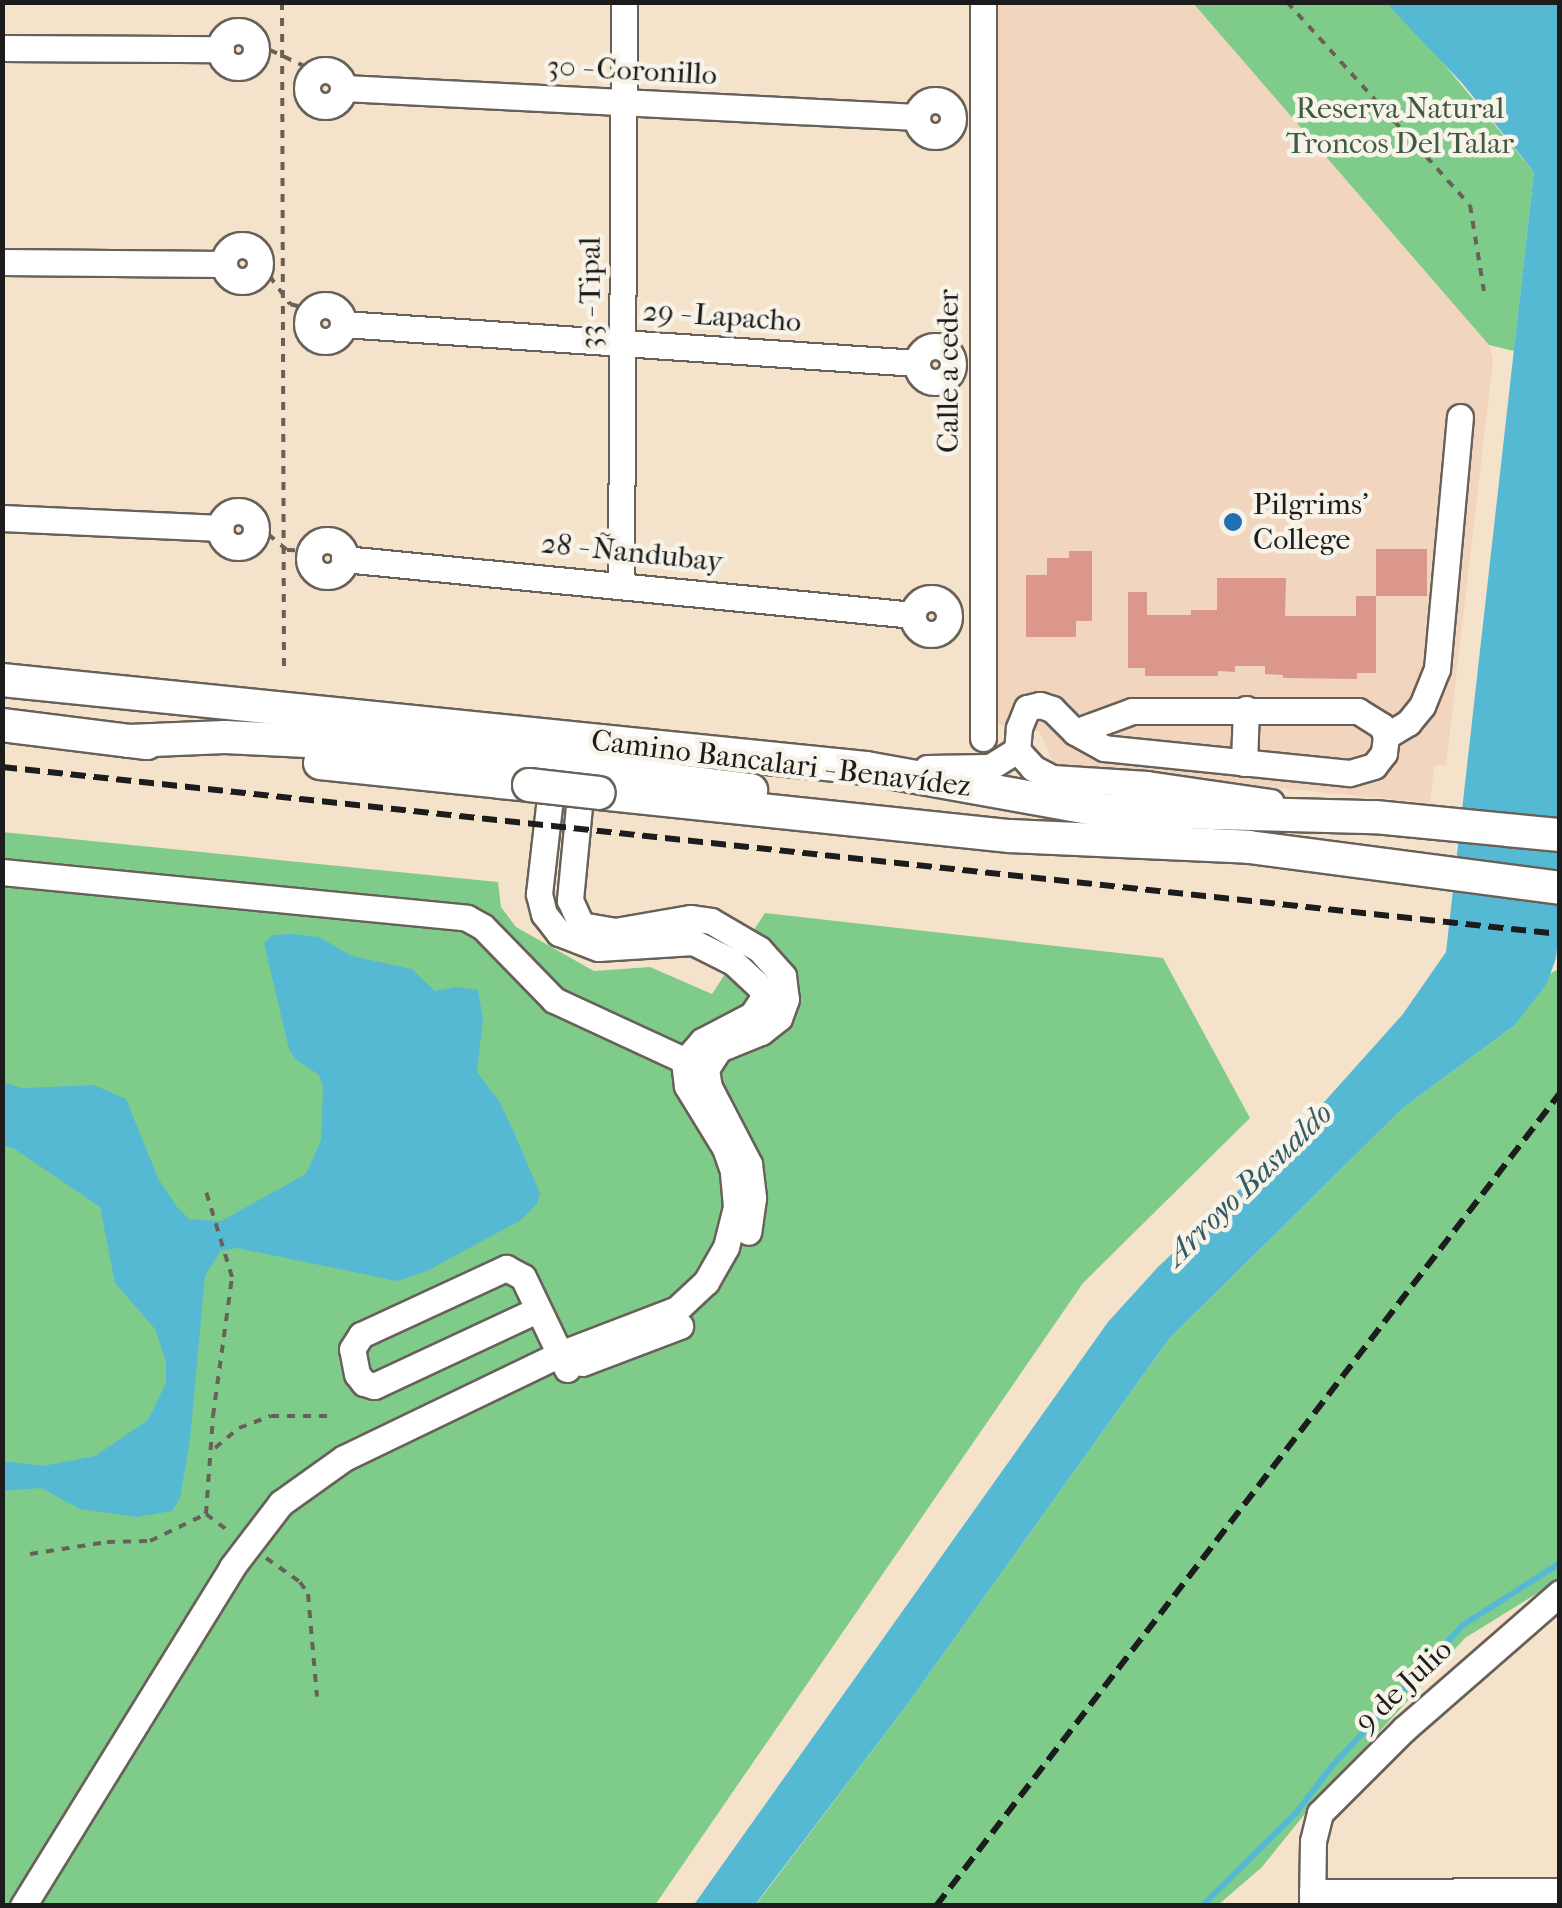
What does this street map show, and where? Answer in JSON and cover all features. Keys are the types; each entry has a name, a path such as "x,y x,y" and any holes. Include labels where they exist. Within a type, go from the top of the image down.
{"main road":[{"path":"19,681 88,700 336,734 566,778 852,786 1050,817 1099,810"},
{"name":"Camino Bancalari - Benavídez","path":"19,681 866,768 1099,810 1375,817 1560,835"},
{"name":"Camino Bancalari - Benavídez","path":"2,725 129,741 566,778 1071,839 1249,847 1560,888"},
{"path":"129,741 224,737 388,745"},
{"path":"707,782 882,804 1071,839"}],"street":[{"name":"33 - Tipal","path":"621,584 624,2"},
{"name":"Calle a ceder","path":"982,738 983,2"},
{"path":"2,48 220,49 228,34 238,31 256,43"},
{"name":"30 - Coronillo","path":"317,72 308,87 314,102 336,102 344,88 918,117"},
{"path":"2,262 224,264 228,252 244,246 255,252 260,263"},
{"name":"29 - Lapacho","path":"312,310 308,327 318,340 335,338 343,324 917,362"},
{"path":"1386,736 1408,723 1422,706 1437,668 1460,417"},
{"path":"2,518 220,528 226,516 237,511 249,514 256,524"},
{"name":"28 - Ñandubay","path":"297,550 322,575 339,570 344,559 913,615"},
{"path":"866,768 990,767 1016,750 1019,728 1028,708 1035,704 1052,709 1075,732 1104,748 1244,762 1362,771 1384,752 1386,736 1382,726 1358,711 1246,709 1132,711 1075,732"},
{"path":"1244,762 1246,709"},
{"path":"1016,750 1042,774 1076,782 1147,784 1375,817"},
{"path":"23,1906 205,1613 254,1548 281,1503 344,1458 678,1309 706,1282 726,1247 736,1207 733,1171 725,1148 687,1086 702,1041 752,1016 763,998 754,978 702,919 597,931 577,921 570,900 566,778"},
{"path":"2,872 466,918 483,927 554,1000 695,1066"},
{"path":"537,1310 374,1386 356,1374 352,1349 361,1335 506,1268 523,1277 564,1362"},
{"name":"9 de Julio","path":"1312,1899 1313,1841 1320,1813 1460,1678 1560,1593"},
{"path":"1312,1899 1560,1891"}],"path":[{"path":"282,2 283,296 297,550 284,668"},
{"path":"1288,2 1470,205 1484,291"},
{"path":"256,43 317,72"},
{"path":"260,263 290,304 312,310"},
{"path":"256,524 297,550"},
{"path":"206,1188 232,1277 213,1416 214,1450 206,1514"},
{"path":"214,1450 239,1428 272,1416 332,1416"},
{"path":"206,1514 300,1582 308,1594 317,1698"},
{"path":"30,1554 107,1542 150,1542 206,1514"}],"shaded area":[{"name":"Pilgrims' College","path":"996,3 1193,3 1489,345 1493,360 1446,765 1434,766 1430,803 1055,766 1039,731 994,724"}],"green space":[{"name":"Reserva Natural Troncos Del Talar","path":"1193,3 1386,3 1423,39 1534,172 1514,351 1489,345"},
{"path":"2,832 498,882 501,907 516,927 594,971 650,967 712,994 765,913 1163,958 1250,1118 1083,1283 655,1905 3,1905"},
{"path":"1559,969 1559,1580 1465,1638 1308,1810 1262,1867 1218,1905 755,1906 906,1706 1169,1339 1403,1108 1515,1025 1551,973"}],"water":[{"name":"Arroyo Basualdo","path":"1386,3 1559,3 1560,920 1556,958 1547,983 1515,1025 1403,1108 1169,1339 906,1706 755,1905 693,1906 1108,1322 1158,1267 1284,1147 1403,1014 1446,952 1534,172 1462,83"},
{"path":"273,935 319,937 352,956 412,969 435,991 456,987 478,990 483,1019 477,1072 499,1101 513,1130 540,1193 537,1204 521,1220 425,1272 397,1281 237,1248 220,1251 205,1276 190,1440 180,1498 172,1511 137,1517 80,1509 41,1488 3,1491 3,1461 43,1466 95,1456 148,1420 166,1383 166,1361 155,1329 115,1283 100,1207 13,1148 3,1146 3,1082 22,1088 94,1085 126,1099 158,1178 177,1207 189,1219 221,1221 306,1174 321,1140 323,1087 319,1075 295,1059 289,1049 264,943"}],"building":[{"path":"1376,549 1427,549 1427,596 1376,596"},
{"path":"1069,551 1092,551 1092,621 1076,621 1076,637 1026,637 1026,575 1047,575 1047,558 1069,558"},
{"path":"1217,578 1286,578 1285,616 1356,616 1356,596 1376,596 1376,673 1357,673 1357,679 1283,678 1265,674 1265,666 1235,666 1235,672 1218,671 1218,676 1145,676 1145,668 1128,668 1128,592 1147,592 1147,615 1191,615 1191,610 1217,610"}],"waterway":[{"path":"1202,1906 1296,1813 1332,1766 1463,1625 1560,1563"}],"railway":[{"path":"2,767 1560,934"},
{"path":"936,1906 1560,1093"}],"place":[{"name":"Pilgrims' College","path":"1233,522"}]}
